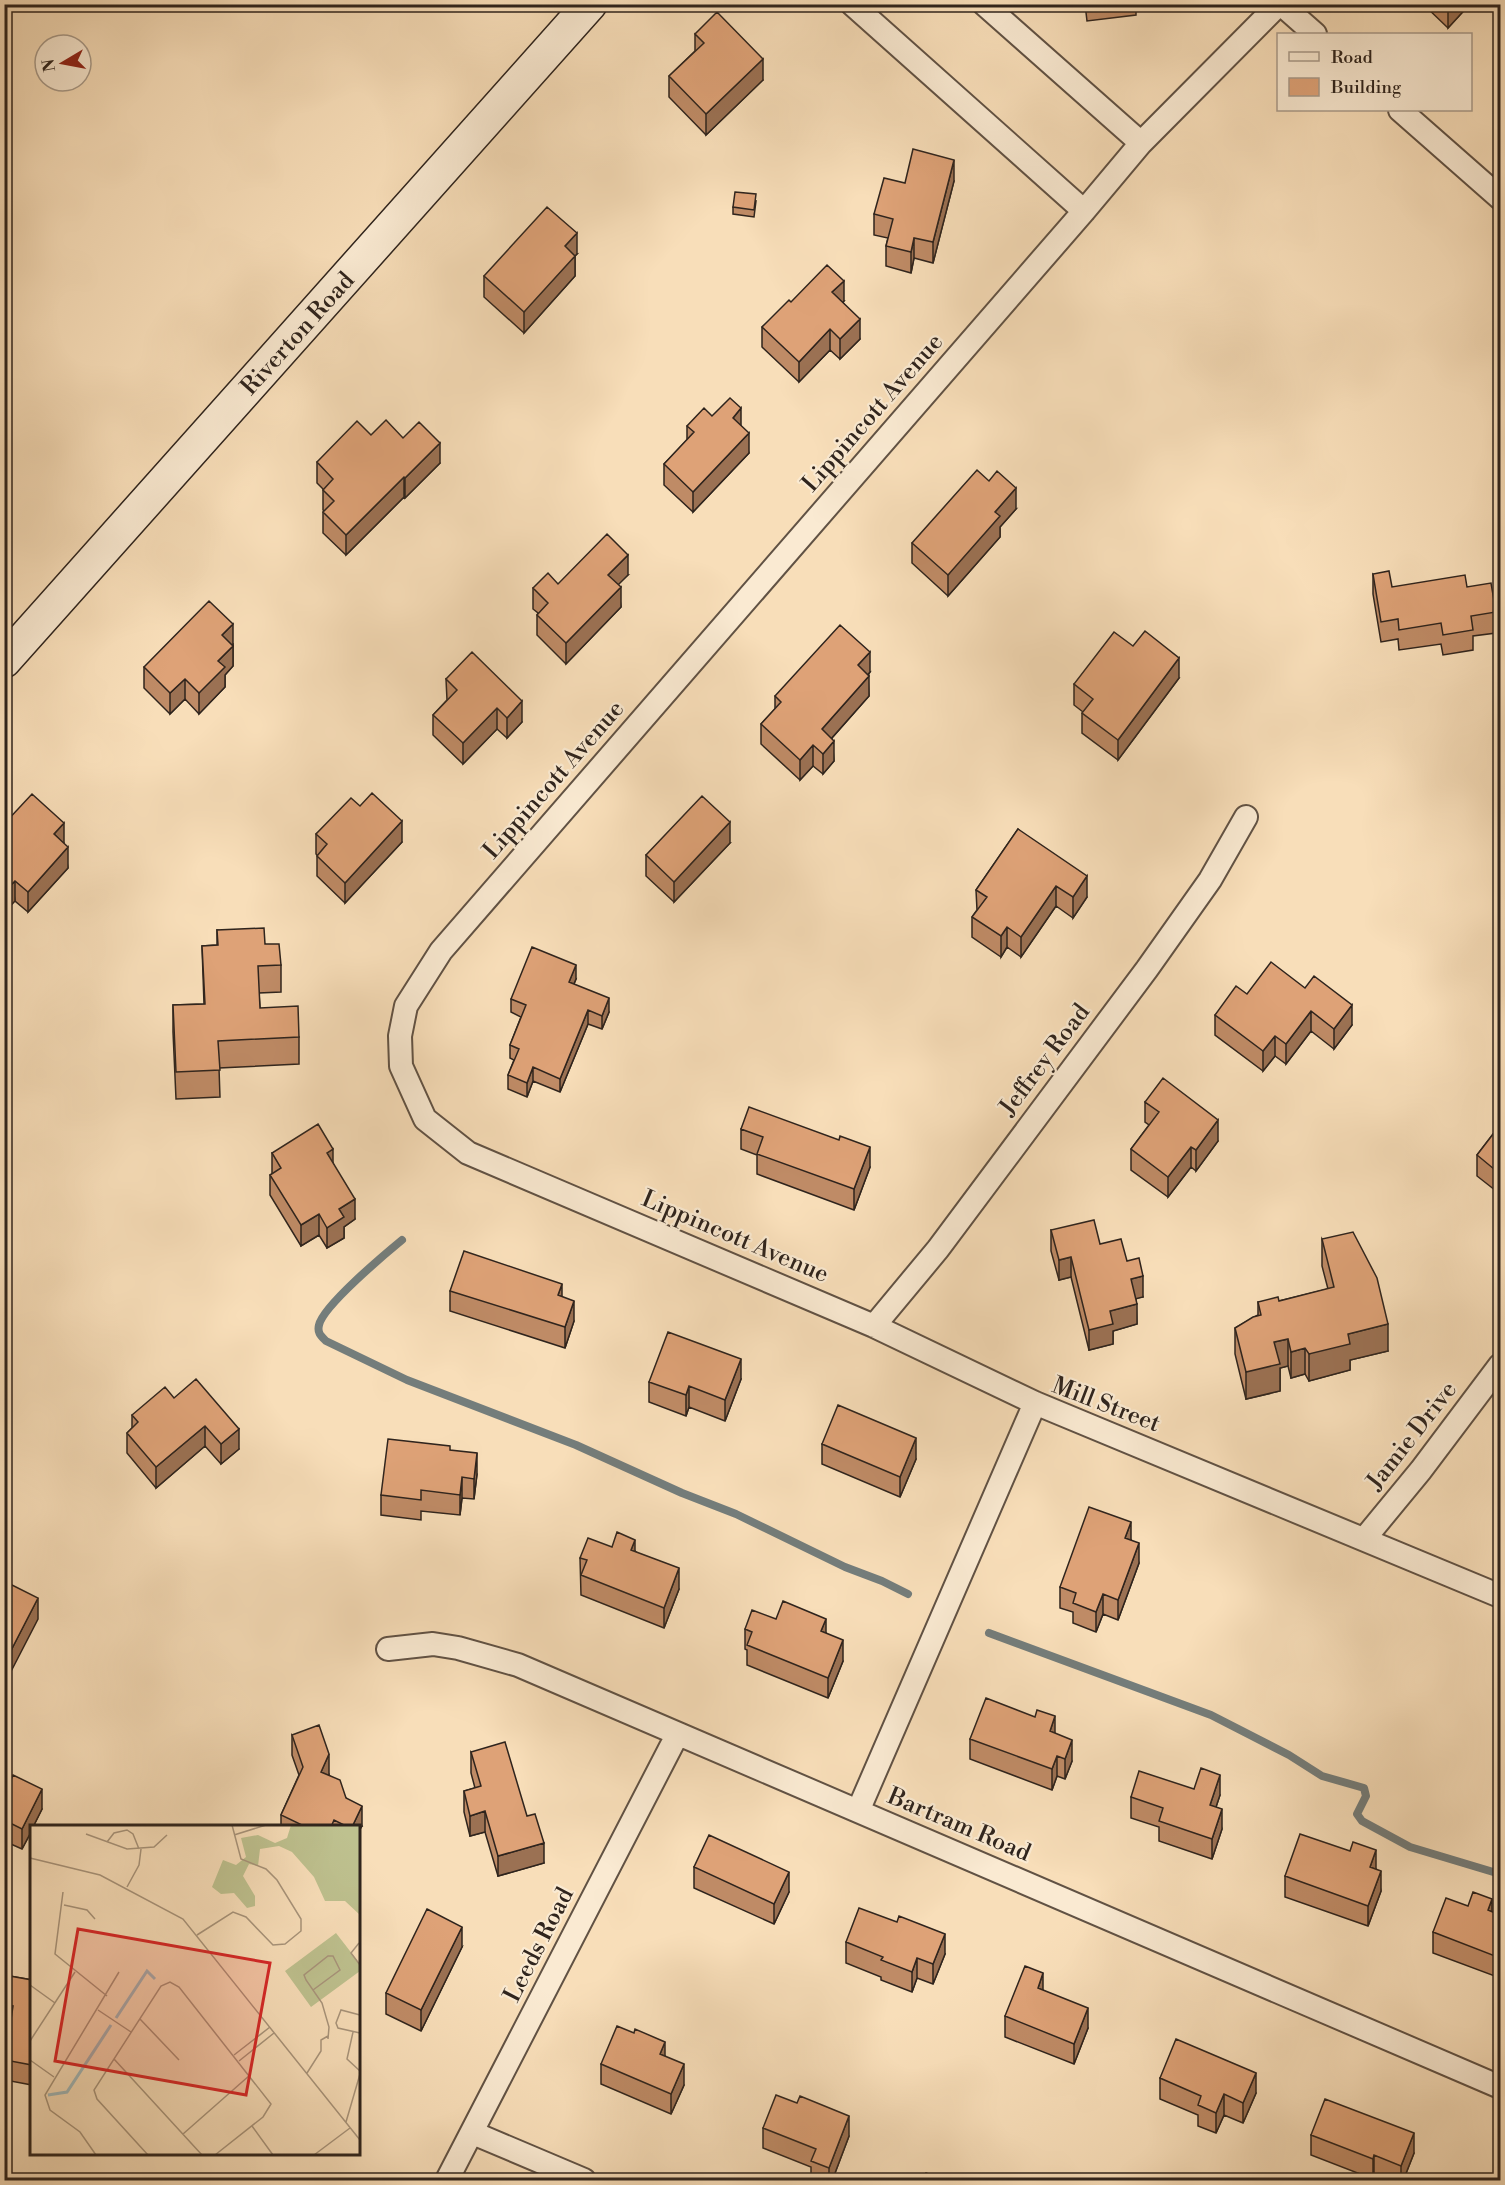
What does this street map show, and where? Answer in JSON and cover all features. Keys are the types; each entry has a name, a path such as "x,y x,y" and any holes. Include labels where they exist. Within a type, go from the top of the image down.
{"main road":[{"name":"Riverton Road","path":"4,662 590,4"}],"street":[{"path":"852,4 1084,211"},
{"path":"984,4 1141,143"},
{"path":"1280,4 1314,33"},
{"name":"Lippincott Avenue","path":"1035,1403 874,1326 468,1153 425,1119 401,1066 400,1036 406,1006 441,951 1141,143 1280,4"},
{"path":"1401,111 1500,198"},
{"name":"Jeffrey Road","path":"874,1326 938,1249 1147,969 1210,880 1246,816"},
{"name":"Jamie Drive","path":"1365,1538 1421,1470 1500,1365"},
{"name":"Mill Street","path":"858,1811 1035,1403 1365,1538 1500,1596"},
{"name":"Bartram Road","path":"388,1649 433,1644 488,1655 518,1665 1500,2087"},
{"name":"Leeds Road","path":"447,2181 677,1735"},
{"path":"473,2133 584,2181"}],"building":[{"path":"717,12 763,59 706,114 669,76 704,43 695,34"},
{"path":"913,149 954,160 933,242 914,238 911,252 886,246 893,219 874,214 884,178 905,183"},
{"path":"735,192 756,194 754,210 733,207"},
{"path":"547,207 577,233 565,246 575,256 524,312 484,276"},
{"path":"827,265 844,281 832,292 860,319 840,339 830,329 799,362 762,327 789,300 791,302"},
{"path":"730,398 741,408 733,418 749,433 693,492 664,464 694,432 687,426 704,408 712,416"},
{"path":"386,420 403,438 419,422 440,443 346,535 323,512 334,501 323,490 333,479 317,462 357,421 371,435"},
{"path":"977,470 989,481 997,471 1016,488 995,512 1000,516 948,575 912,543"},
{"path":"607,534 628,555 608,575 621,587 566,643 537,615 548,603 533,588 548,573 558,584"},
{"path":"1389,571 1392,587 1465,575 1467,587 1491,583 1496,612 1471,616 1473,630 1443,635 1441,623 1399,630 1398,619 1381,622 1373,574"},
{"path":"209,601 233,624 222,635 233,646 218,661 225,667 199,693 185,679 170,693 144,667"},
{"path":"840,625 870,652 858,665 869,676 822,729 834,741 823,754 813,745 800,760 761,724 781,702 775,696"},
{"path":"1145,631 1179,658 1118,740 1082,713 1093,699 1074,684 1114,632 1133,646"},
{"path":"472,652 522,701 507,718 497,708 463,743 433,715 457,690 446,679"},
{"path":"372,793 402,821 345,883 317,856 327,844 316,834 351,798 360,806"},
{"path":"32,794 64,823 54,834 68,847 28,892 15,881 4,892 4,824"},
{"path":"702,796 730,822 674,882 646,855"},
{"path":"1018,829 1087,876 1073,897 1056,886 1021,937 1007,927 1001,936 972,917 987,897 976,890"},
{"path":"264,928 265,944 279,944 281,965 258,966 260,1008 298,1006 299,1037 218,1041 220,1070 176,1072 173,1005 205,1004 202,946 218,945 217,930"},
{"path":"532,947 576,965 569,982 609,998 602,1016 588,1010 560,1079 533,1067 527,1083 508,1075 519,1049 510,1045 526,1005 511,999"},
{"path":"1271,962 1305,988 1314,976 1352,1005 1334,1029 1311,1011 1286,1044 1275,1036 1263,1051 1215,1015 1236,986 1247,994"},
{"path":"1163,1078 1218,1120 1196,1150 1191,1147 1168,1177 1131,1149 1159,1112 1145,1102"},
{"path":"749,1107 839,1140 840,1136 870,1147 854,1189 757,1154 763,1137 741,1129"},
{"path":"318,1124 333,1149 327,1153 355,1199 339,1209 344,1217 327,1228 319,1214 301,1225 270,1175 281,1168 272,1153"},
{"path":"1500,1125 1500,1174 1477,1155"},
{"path":"1094,1220 1100,1244 1121,1239 1127,1261 1139,1258 1143,1276 1131,1279 1137,1304 1110,1311 1113,1324 1089,1330 1071,1257 1059,1260 1051,1230"},
{"path":"1353,1232 1377,1278 1388,1324 1348,1334 1350,1344 1309,1354 1305,1348 1291,1352 1288,1339 1274,1342 1280,1364 1246,1372 1235,1328 1261,1315 1258,1302 1278,1297 1279,1301 1334,1287 1322,1239"},
{"path":"464,1251 562,1284 558,1295 574,1301 565,1327 450,1291"},
{"path":"668,1332 741,1359 725,1400 689,1386 686,1395 649,1382"},
{"path":"196,1379 239,1429 221,1444 205,1426 156,1467 127,1433 138,1422 132,1415 165,1387 174,1398"},
{"path":"838,1405 916,1438 900,1477 822,1444"},
{"path":"388,1439 450,1446 450,1450 477,1453 474,1479 462,1477 460,1495 421,1490 421,1500 381,1495"},
{"path":"1089,1507 1131,1522 1125,1538 1139,1543 1118,1600 1103,1594 1096,1612 1073,1603 1076,1593 1060,1587"},
{"path":"617,1532 635,1540 631,1550 679,1568 664,1608 581,1575 587,1560 580,1558 588,1538 612,1547"},
{"path":"4,1581 38,1598 4,1664"},
{"path":"783,1601 826,1619 821,1631 843,1640 828,1678 747,1645 752,1632 745,1629 752,1610 776,1619"},
{"path":"986,1698 1035,1717 1037,1710 1055,1716 1050,1731 1072,1740 1065,1759 1057,1756 1052,1769 970,1739"},
{"path":"319,1725 329,1754 321,1772 340,1780 346,1798 362,1806 353,1825 344,1825 334,1820 332,1825 302,1825 281,1815 303,1767 292,1735"},
{"path":"505,1742 527,1816 535,1814 544,1843 498,1856 485,1811 470,1816 464,1791 481,1786 471,1752"},
{"path":"1201,1768 1220,1775 1210,1805 1222,1809 1212,1839 1159,1821 1163,1808 1131,1797 1139,1771 1194,1789"},
{"path":"13,1775 42,1789 22,1829 4,1820 4,1780 10,1782"},
{"path":"1300,1834 1350,1851 1353,1842 1376,1850 1370,1867 1381,1871 1368,1906 1285,1876"},
{"path":"709,1835 789,1872 774,1904 694,1867"},
{"path":"1473,1892 1492,1899 1488,1910 1500,1915 1500,1958 1433,1932 1446,1898 1468,1906"},
{"path":"859,1908 897,1922 899,1916 945,1934 933,1964 917,1958 912,1972 881,1960 883,1957 846,1942"},
{"path":"427,1909 462,1927 421,2010 386,1993"},
{"path":"1025,1966 1043,1973 1038,1988 1088,2008 1074,2044 1005,2016"},
{"path":"4,1975 30,1980 30,2065 5,2060 13,2006 4,2005"},
{"path":"617,2026 634,2033 635,2029 665,2042 660,2054 684,2064 671,2094 601,2064"},
{"path":"1176,2039 1256,2073 1243,2103 1224,2094 1216,2113 1198,2105 1201,2096 1160,2078"},
{"path":"776,2095 797,2103 800,2096 849,2116 829,2168 811,2161 816,2149 763,2128"},
{"path":"1325,2099 1414,2133 1401,2166 1374,2155 1373,2159 1311,2135"},
{"path":"926,2173 946,2181 923,2181"}],"waterway":[{"path":"402,1240 356,1281 323,1316 319,1330 326,1341 407,1380 576,1445 682,1493 736,1514 845,1567 908,1594"},
{"path":"989,1633 1211,1715 1289,1755 1322,1776 1364,1788 1366,1796 1357,1814 1362,1821 1410,1847 1500,1874"}]}
